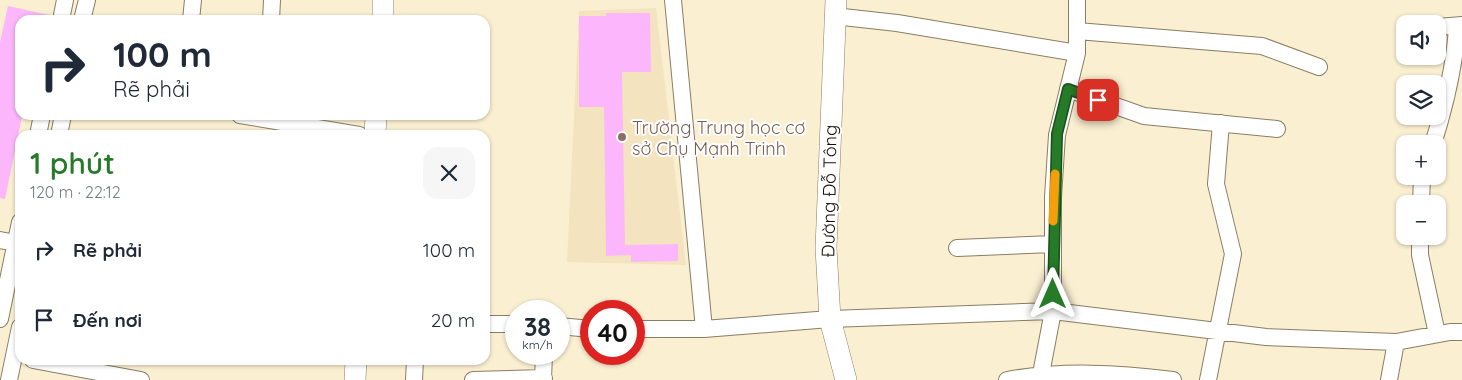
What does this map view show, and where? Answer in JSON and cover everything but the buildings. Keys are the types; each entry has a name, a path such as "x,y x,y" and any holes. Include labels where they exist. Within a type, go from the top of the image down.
{"main road":[{"path":"383,0 383,15"},
{"name":"Đường Đỗ Tông","path":"835,8 826,248 830,319 846,380"},
{"path":"355,380 356,365"}],"street":[{"path":"62,15 65,0"},
{"path":"83,15 86,0"},
{"path":"192,15 193,0"},
{"path":"271,15 272,0"},
{"path":"673,0 704,329"},
{"path":"1041,374 1053,311 1053,244 1057,134 1077,53 1077,0"},
{"path":"835,8 897,23 1077,53"},
{"path":"1436,135 1460,26 1446,27"},
{"path":"1077,31 1156,39 1262,46 1319,67"},
{"path":"1068,89 1144,116 1276,128"},
{"path":"273,120 304,130"},
{"path":"1208,380 1233,254 1216,184 1221,123"},
{"path":"0,319 8,242 15,230"},
{"path":"957,248 1053,244"},
{"path":"1420,245 1420,255 1437,334"},
{"path":"645,329 704,329 830,319 1053,311 1266,337 1396,342 1437,334 1462,332"},
{"path":"490,324 505,324"},
{"path":"1389,380 1396,342"},
{"path":"9,380 15,363"},
{"path":"60,365 141,380"},
{"path":"414,380 415,365"},
{"path":"473,380 543,379 544,365"},
{"path":"1007,380 1041,374 1173,380"}],"shaded area":[{"name":"Trường Trung học cơ sở Chụ Mạnh Trinh","path":"656,8 686,265 567,262 579,11"}],"slow traffic":[{"path":"1053,221 1055,174"}],"place":[{"name":"Trường Trung học cơ sở Chụ Mạnh Trinh","path":"622,137"}],"route":[{"path":"1053,294 1057,134 1068,89 1098,100"}]}
